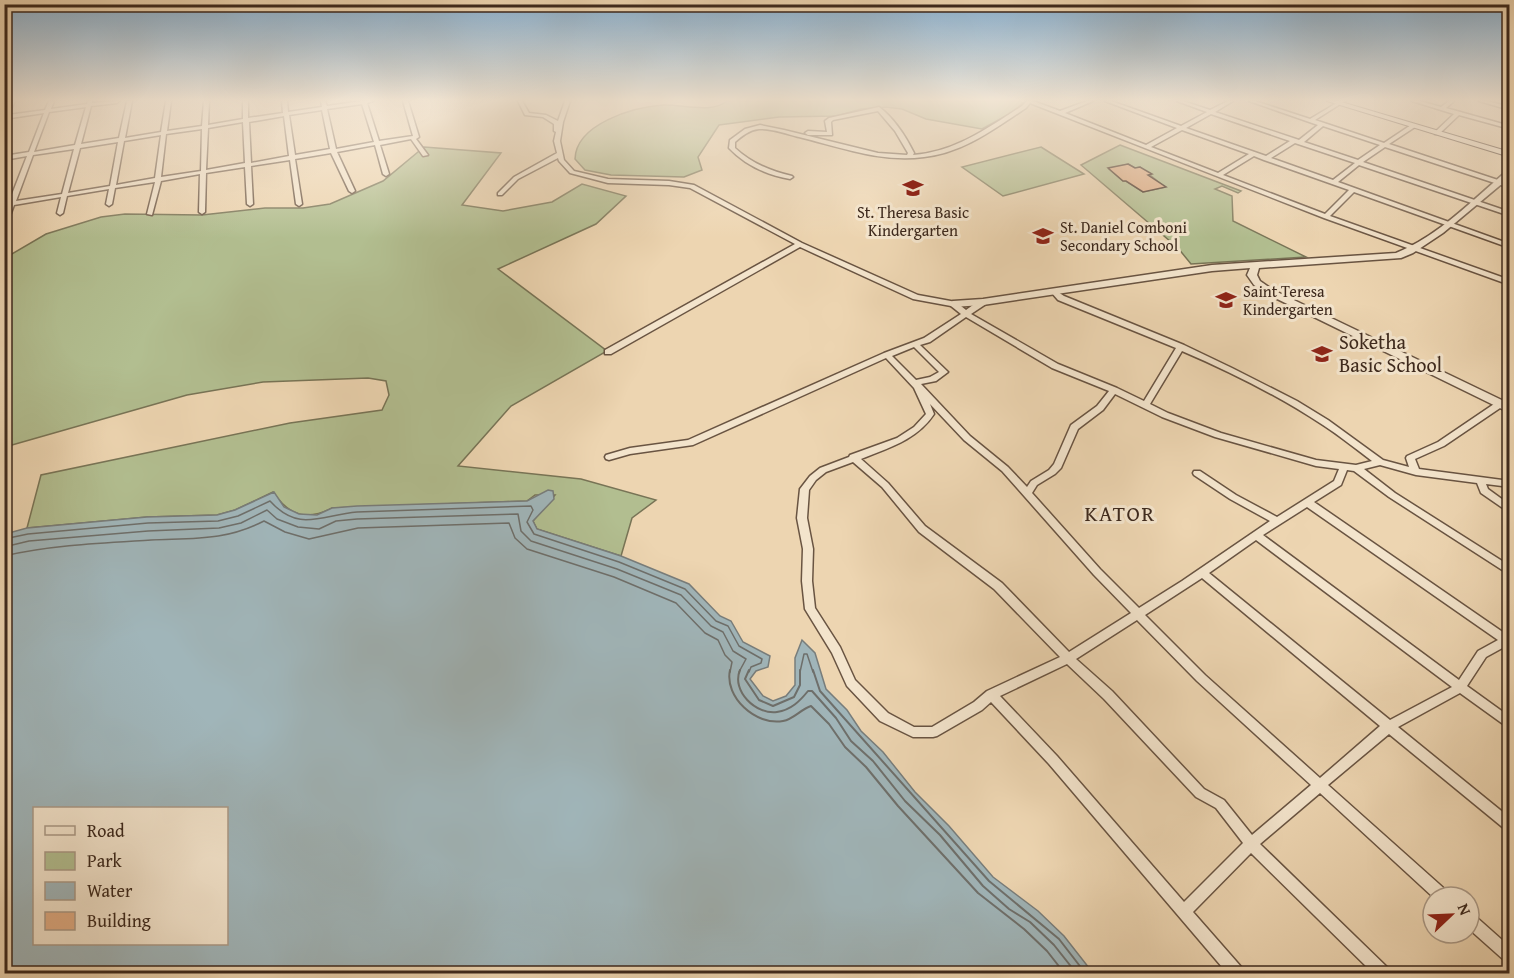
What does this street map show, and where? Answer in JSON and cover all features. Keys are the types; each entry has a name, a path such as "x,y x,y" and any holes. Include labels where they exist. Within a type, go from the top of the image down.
{"main road":[{"path":"1482,147 1509,155"}],"street":[{"path":"4,224 34,147"},
{"path":"4,158 78,147 60,213"},
{"path":"109,204 119,147"},
{"path":"150,214 162,147"},
{"path":"202,212 204,147"},
{"path":"247,147 250,204"},
{"path":"290,147 299,204"},
{"path":"332,147 352,191"},
{"path":"4,205 353,147"},
{"path":"376,147 386,174"},
{"path":"419,147 425,155"},
{"path":"559,147 560,154"},
{"path":"559,147 566,167 572,172 593,179 692,186 800,244 916,297 953,304 983,302 1212,268 1385,258 1407,253 1448,224 1509,173"},
{"path":"732,147 736,153 771,173 790,177"},
{"path":"842,147 882,157 909,157 950,150 956,147"},
{"path":"906,147 911,153 909,157"},
{"path":"1146,147 1326,217 1509,283"},
{"path":"1233,147 1509,246"},
{"path":"1266,159 1287,147"},
{"path":"1314,147 1509,214"},
{"path":"1334,183 1382,147"},
{"path":"1389,147 1509,186"},
{"path":"500,194 516,178 560,154"},
{"path":"1219,175 1253,154"},
{"path":"1326,217 1352,190"},
{"path":"609,352 800,244"},
{"path":"1255,266 1252,275 1257,284 1270,292 1504,407"},
{"path":"1053,291 1061,298 1181,347 1325,422 1380,462 1416,472 1509,484"},
{"path":"609,457 630,451 690,443 887,355 916,345 983,302"},
{"path":"953,304 966,315 1055,366 1114,390 1165,415 1218,435 1316,463 1356,468 1380,462"},
{"path":"916,345 944,372 933,379 916,383"},
{"path":"1146,405 1181,347"},
{"path":"887,355 967,438 1005,470 1201,678 1430,885"},
{"path":"916,383 930,414 926,421 912,434 832,465 813,478 805,489 802,518 808,549 809,605 820,627 836,650 845,674 870,704 884,717 913,732 933,732 978,706 991,695 1068,658 1338,483 1344,467"},
{"path":"1027,495 1034,483 1058,466 1074,427 1100,408 1114,390"},
{"path":"1416,472 1410,458 1441,444 1504,407"},
{"path":"853,457 885,485 922,529 998,586 1068,658 1108,695 1200,792 1220,804 1251,844 1384,974"},
{"path":"1356,468 1392,495 1509,571"},
{"path":"1197,473 1233,497 1277,521"},
{"path":"1481,481 1484,491 1509,510"},
{"path":"1183,912 1251,844 1388,727 1460,688 1482,654 1509,641 1308,503"},
{"path":"1257,536 1509,724"},
{"path":"1202,573 1509,826"},
{"path":"991,695 1053,760 1238,974"},
{"path":"1481,931 1509,956"}],"green space":[{"path":"424,147 501,153 462,205 503,211 552,202 582,184 626,196 596,224 498,269 607,351 511,406 458,466 581,479 656,500 632,518 621,556 537,529 533,521 555,495 535,495 527,501 332,508 307,515 292,511 273,492 235,510 217,515 147,517 27,528 41,475 290,423 382,410 389,395 386,381 368,378 263,382 187,395 5,447 5,258 46,234 101,217 125,214 202,215 330,204 383,181"},
{"path":"578,147 705,147 698,157 702,170 684,177 611,175 585,170 575,159"},
{"path":"1041,147 1084,174 1003,196 962,167"},
{"path":"1117,147 1124,147 1241,191 1238,193 1222,186 1215,189 1232,196 1233,221 1306,257 1191,264 1178,248 1081,165","holes":["1128,164 1135,168 1140,167 1165,187 1143,192 1123,181 1109,169"]}],"water":[{"path":"548,490 553,491 554,499 533,521 537,529 621,556 689,584 720,616 731,621 743,642 770,656 768,667 756,671 750,679 763,696 773,701 786,696 795,685 795,658 802,640 815,653 826,689 847,710 861,731 883,752 915,792 949,826 993,877 1038,911 1064,936 1093,973 5,973 5,534 27,528 147,517 217,515 235,510 274,492 284,507 299,514 317,515 332,508 527,501"}],"building":[{"path":"1128,164 1135,168 1140,167 1152,174 1148,175 1166,187 1143,192 1123,181 1108,168"}],"place":[{"name":"St. Theresa Basic Kindergarten","path":"913,188"},
{"name":"St. Daniel Comboni Secondary School","path":"1043,236"},
{"name":"Saint Teresa Kindergarten","path":"1226,300"},
{"name":"Soketha Basic School","path":"1322,354"}],"district":[{"name":"KATOR","path":"1120,513"}]}
